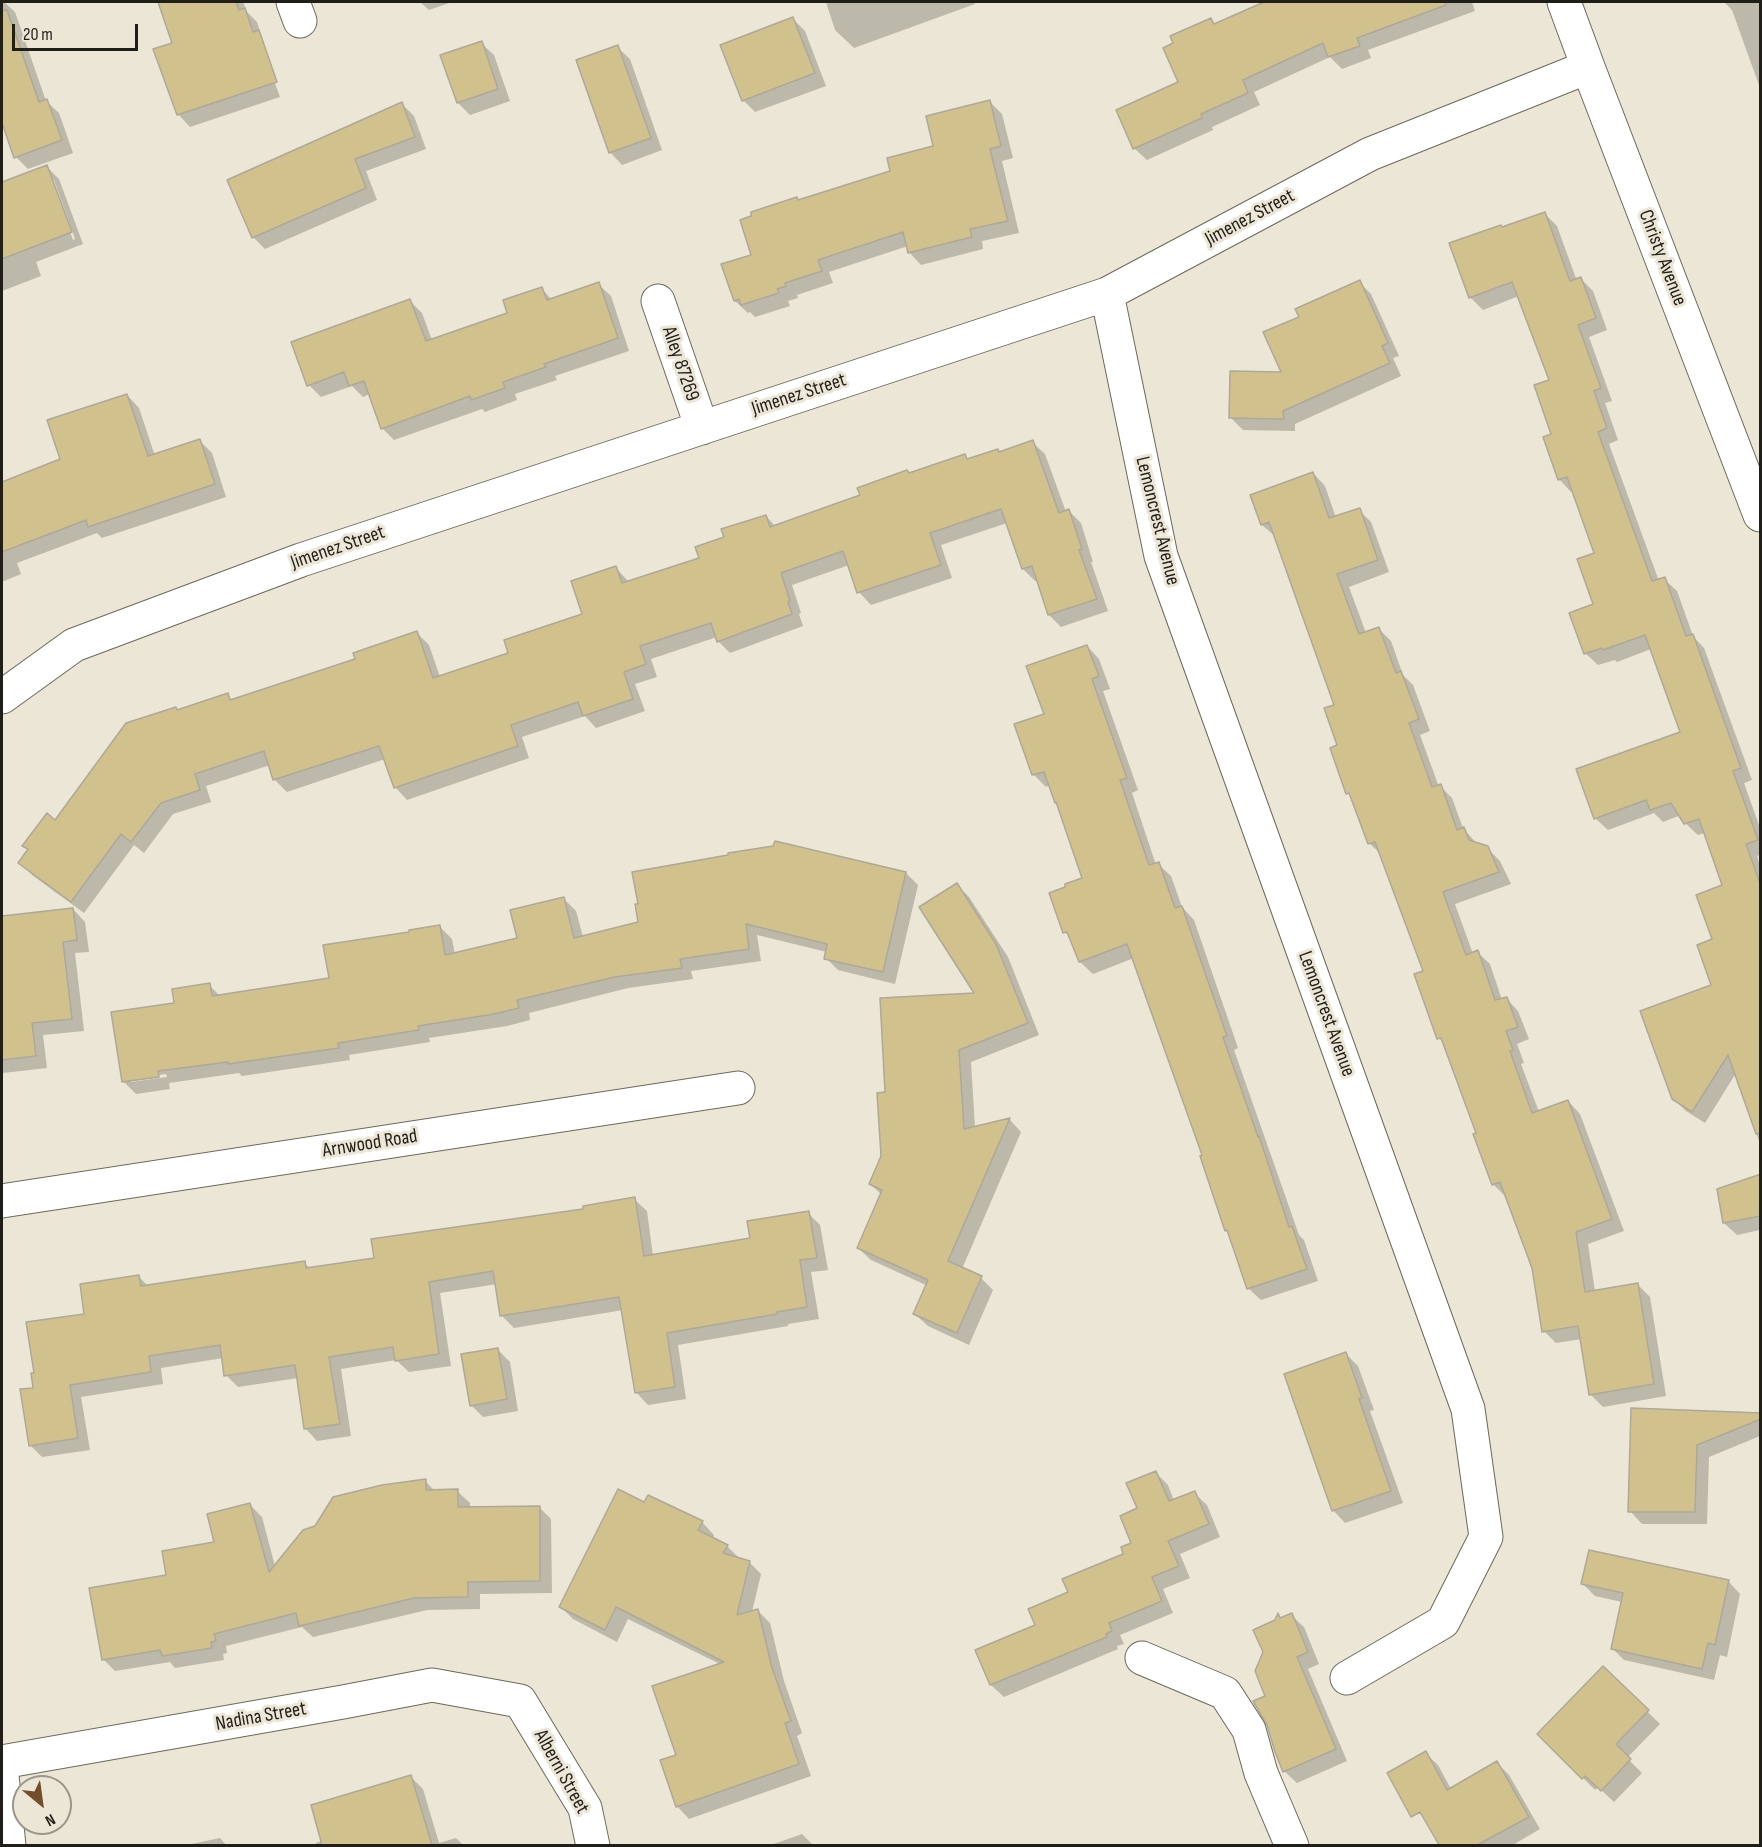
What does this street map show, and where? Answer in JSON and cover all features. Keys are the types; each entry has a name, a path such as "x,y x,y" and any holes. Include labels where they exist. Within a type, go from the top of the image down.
{"street":[{"name":"Christy Avenue","path":"1564,2 1758,500"},
{"name":"Jimenez Street","path":"2,698 74,645 301,560 1107,294 1370,154 1588,67"},
{"name":"Lemoncrest Avenue","path":"1107,294 1161,556 1468,1410 1486,1537 1443,1622 1347,1678"},
{"name":"Alley 87269","path":"658,301 702,428"},
{"name":"Arnwood Road","path":"2,1201 738,1088"},
{"path":"1142,1658 1225,1693 1249,1730 1261,1773 1292,1845"},
{"name":"Nadina Street","path":"2,1762 432,1685 520,1701"},
{"name":"Alberni Street","path":"520,1701 585,1808 593,1845"},
{"path":"2,1775 9,1845"}],"building":[{"path":"158,2 236,2 239,10 245,8 253,32 259,30 277,82 177,115 153,49 172,43"},
{"path":"1264,2 1445,2 1446,5 1357,38 1360,46 1328,57 1323,43 1243,80 1248,93 1201,114 1202,118 1133,149 1116,110 1178,82 1163,48 1173,43 1170,36 1211,18 1214,24"},
{"path":"7,10 39,102 47,99 62,140 14,158 2,123 2,11"},
{"path":"793,17 815,73 742,101 720,45"},
{"path":"482,41 498,89 457,103 440,55"},
{"path":"618,45 651,138 609,153 576,60"},
{"path":"990,100 1001,146 990,149 1008,221 970,229 972,237 908,253 903,232 818,260 822,271 785,283 786,286 777,289 779,293 741,305 739,299 734,301 721,264 751,255 740,220 751,216 751,212 890,171 887,158 933,146 926,116"},
{"path":"402,102 415,137 355,159 366,188 252,238 227,180"},
{"path":"47,165 72,232 2,259 2,182"},
{"path":"1545,212 1570,281 1581,277 1596,318 1578,325 1601,388 1594,391 1607,428 1598,432 1652,581 1665,577 1686,636 1693,634 1741,768 1733,771 1758,840 1746,844 1761,886 1761,1133 1756,1134 1728,1055 1692,1112 1672,1099 1640,1011 1711,985 1697,945 1712,939 1696,895 1722,885 1699,819 1684,824 1671,803 1650,810 1646,800 1594,819 1576,769 1680,732 1645,635 1603,650 1602,648 1584,654 1569,613 1593,604 1577,559 1594,553 1567,477 1558,480 1543,437 1551,434 1534,385 1549,380 1512,282 1469,298 1449,243"},
{"path":"1360,280 1388,343 1382,346 1390,363 1283,411 1284,419 1229,418 1230,371 1281,372 1263,332 1299,317 1295,309"},
{"path":"599,282 618,338 544,364 546,367 503,382 505,388 471,400 470,396 381,429 364,381 349,386 344,372 307,386 291,342 410,299 426,341 507,313 503,300 542,287 547,300"},
{"path":"127,394 148,456 200,439 215,484 88,527 86,520 2,552 2,482 60,459 47,420"},
{"path":"1033,440 1059,513 1069,509 1082,549 1079,550 1097,599 1048,615 1032,566 1022,569 1001,509 930,533 941,565 857,593 843,551 781,573 792,614 717,642 711,623 640,646 646,664 624,672 633,699 583,716 578,702 511,725 518,746 394,788 379,746 273,780 264,751 195,774 200,790 161,803 131,842 121,834 71,902 18,863 28,849 22,846 47,813 55,820 126,723 176,707 177,710 228,693 230,700 355,659 353,653 417,631 433,678 508,653 504,640 582,614 571,581 616,566 622,583 699,558 695,547 724,537 721,529 766,515 770,527 860,495 857,488 907,470 909,473 965,454 967,459 998,449 999,452"},
{"path":"1313,472 1329,518 1360,508 1378,560 1337,574 1359,634 1379,627 1396,673 1401,671 1419,719 1409,723 1432,787 1441,784 1457,830 1464,827 1469,840 1488,846 1499,872 1443,892 1466,955 1478,950 1495,1000 1507,997 1518,1027 1506,1031 1513,1050 1510,1051 1532,1113 1568,1100 1612,1219 1576,1232 1585,1292 1638,1283 1654,1384 1589,1395 1578,1326 1542,1332 1532,1268 1500,1182 1492,1185 1473,1134 1476,1133 1441,1038 1437,1039 1414,974 1423,971 1375,842 1368,844 1349,793 1346,794 1330,748 1337,745 1324,708 1334,705 1269,522 1261,525 1250,495"},
{"path":"1087,645 1099,676 1092,679 1127,778 1120,780 1149,865 1159,862 1175,908 1182,906 1227,1036 1223,1037 1289,1227 1292,1226 1307,1269 1247,1289 1127,944 1079,962 1067,932 1063,933 1049,893 1082,878 1044,772 1032,775 1014,724 1044,714 1026,666"},
{"path":"775,841 906,872 883,972 824,959 827,944 746,924 749,949 680,959 682,968 615,977 517,1000 519,1008 418,1026 419,1030 338,1043 339,1048 228,1064 228,1062 158,1071 159,1077 122,1082 111,1012 174,1003 172,989 210,983 212,996 329,978 323,945 440,925 445,955 517,938 510,910 564,897 574,938 638,922 635,904 638,904 632,872 773,846"},
{"path":"957,883 996,944 1028,1023 959,1050 964,1129 1010,1118 948,1261 982,1276 957,1333 913,1314 928,1280 857,1248 882,1190 869,1184 881,1156 877,1093 885,1092 880,998 974,993 919,907"},
{"path":"73,908 77,940 63,942 72,1019 32,1023 36,1056 2,1060 2,916"},
{"path":"1761,1174 1761,1216 1723,1223 1717,1189"},
{"path":"635,1197 644,1256 750,1238 747,1221 809,1211 817,1258 800,1260 807,1307 667,1333 675,1387 635,1393 619,1297 500,1316 493,1271 429,1282 439,1354 395,1361 393,1347 329,1357 340,1424 304,1429 295,1365 224,1376 220,1345 149,1356 151,1372 70,1385 78,1438 29,1446 20,1389 33,1388 31,1373 34,1373 26,1322 84,1314 80,1284 139,1275 141,1286 305,1261 306,1268 374,1258 371,1239 583,1209 583,1206"},
{"path":"498,1348 507,1399 470,1406 461,1354"},
{"path":"1346,1352 1362,1398 1359,1399 1391,1491 1332,1511 1284,1374"},
{"path":"1631,1408 1761,1413 1761,1419 1697,1445 1695,1512 1628,1512"},
{"path":"1156,1471 1169,1501 1195,1491 1209,1524 1168,1541 1179,1566 1152,1577 1162,1601 1109,1623 1112,1631 1106,1634 1107,1637 990,1685 975,1650 1035,1625 1028,1609 1068,1592 1062,1579 1123,1554 1121,1547 1131,1543 1120,1516 1137,1508 1126,1483"},
{"path":"426,1479 426,1490 458,1489 458,1507 540,1506 540,1581 468,1582 468,1597 414,1598 299,1626 296,1613 214,1634 216,1641 211,1642 212,1648 162,1656 160,1650 102,1660 89,1588 166,1575 162,1551 214,1542 207,1514 250,1503 269,1572 303,1530 315,1526 333,1497 382,1485"},
{"path":"618,1489 644,1502 648,1495 703,1521 698,1530 728,1545 723,1553 750,1561 737,1615 758,1609 772,1668 791,1721 785,1723 799,1764 676,1807 660,1760 676,1755 652,1686 724,1662 616,1607 605,1630 559,1607"},
{"path":"1589,1550 1729,1580 1715,1645 1708,1643 1702,1669 1611,1649 1623,1593 1581,1584"},
{"path":"1278,1613 1280,1618 1292,1613 1308,1652 1297,1657 1336,1749 1283,1772 1267,1725 1253,1701 1265,1696 1255,1671 1263,1652 1253,1630 1275,1620"},
{"path":"1603,1666 1649,1710 1616,1744 1631,1759 1601,1791 1585,1776 1582,1779 1537,1734"},
{"path":"1426,1751 1447,1790 1497,1761 1529,1817 1477,1845 1439,1845 1420,1812 1411,1817 1387,1773"},
{"path":"411,1775 432,1845 322,1845 311,1805"}]}
